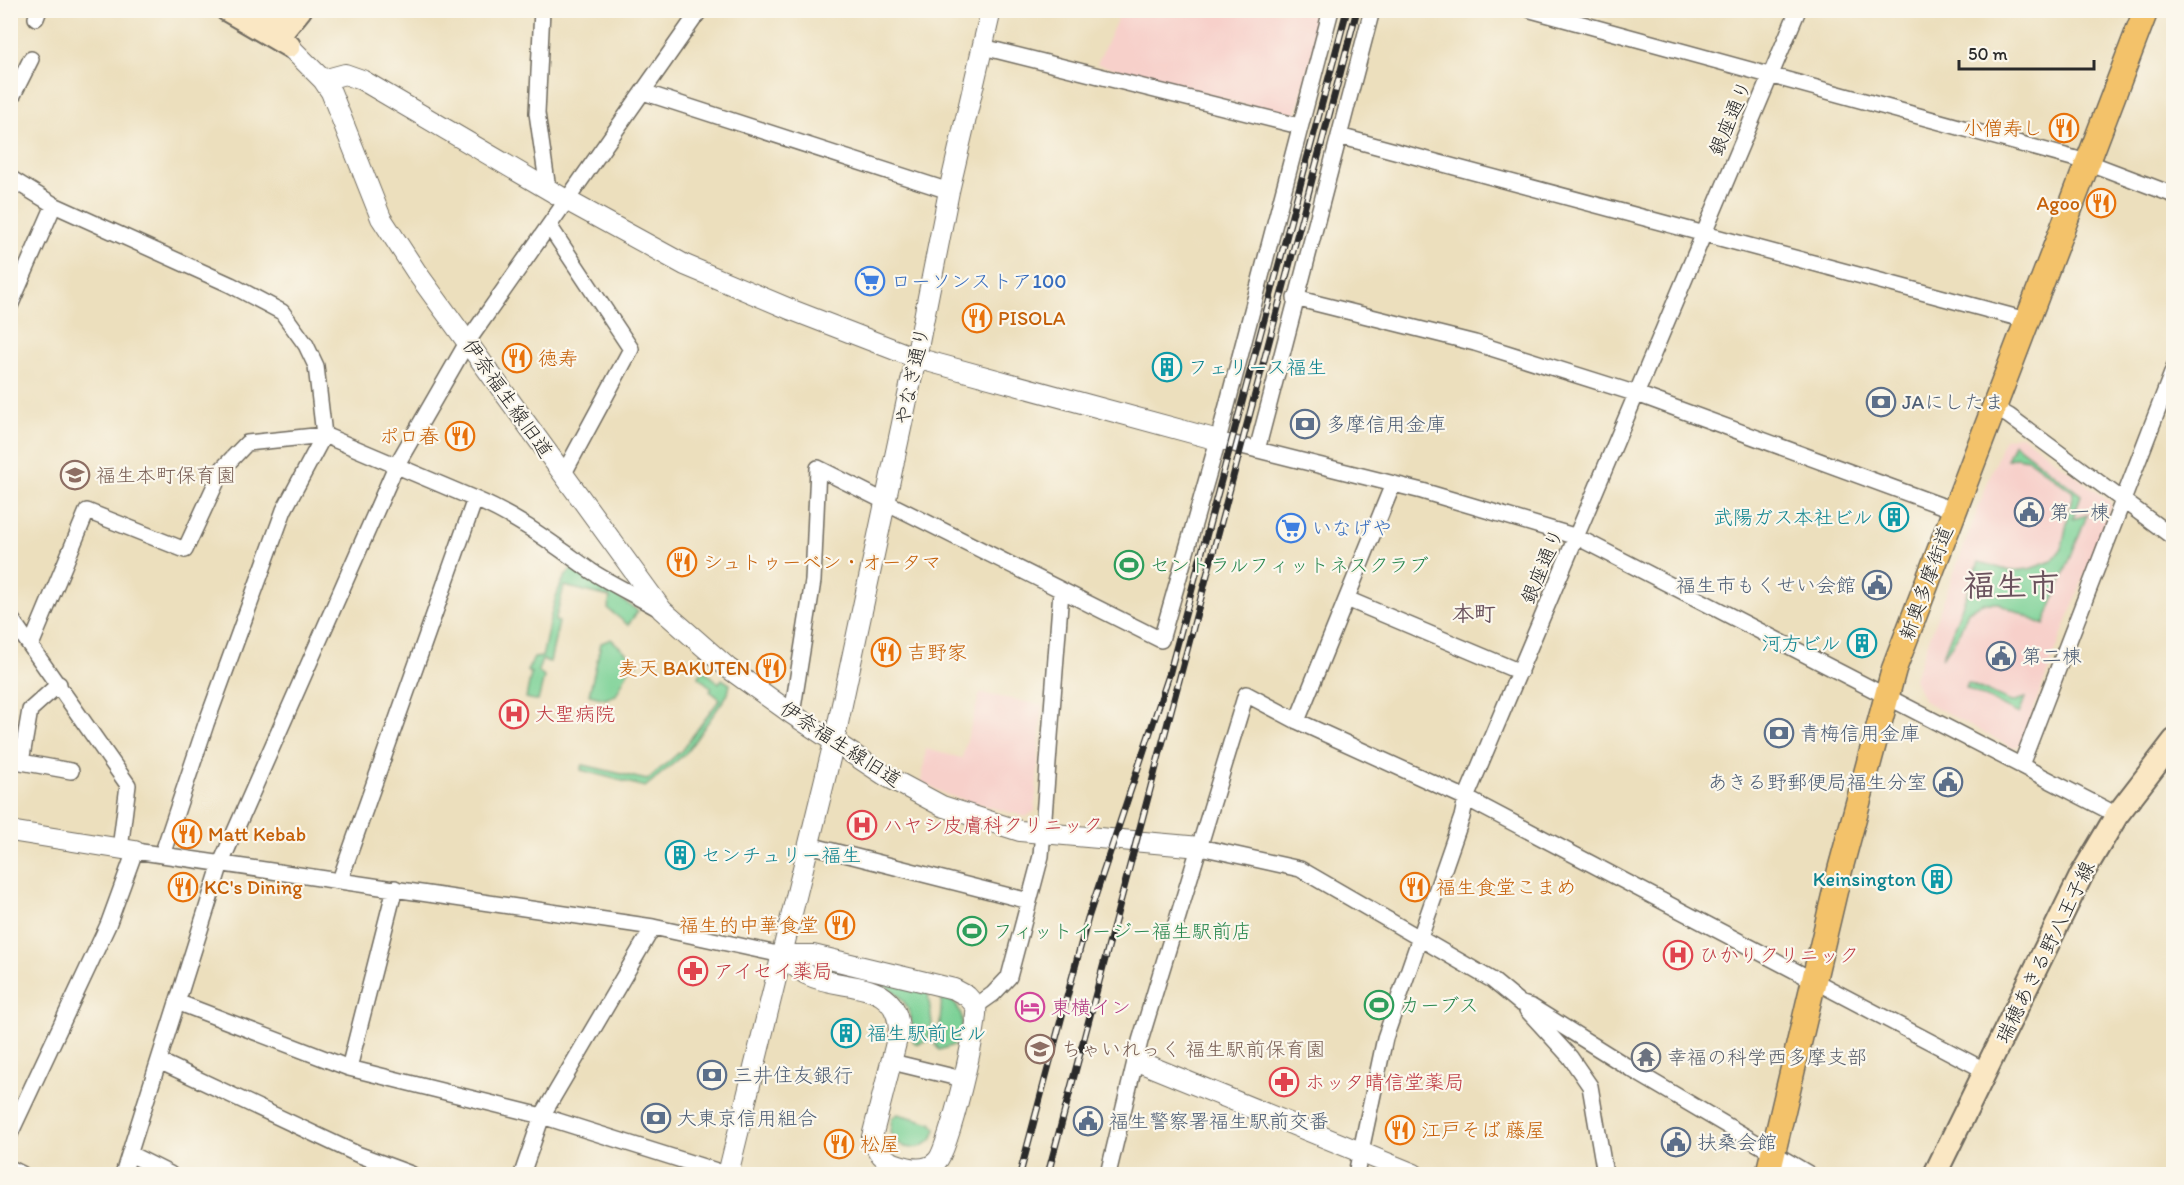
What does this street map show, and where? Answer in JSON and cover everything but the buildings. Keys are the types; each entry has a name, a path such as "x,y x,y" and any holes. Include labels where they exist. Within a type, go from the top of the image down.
{"main road":[{"path":"227,10 275,37"},
{"path":"274,10 275,37"},
{"path":"275,37 300,10"},
{"name":"新奥多摩街道","path":"1771,1164 1842,864 1886,696 1953,510 2146,10"},
{"name":"瑞穂あきる野八王子線","path":"1935,1174 2082,874 2118,815 2174,741"}],"street":[{"path":"542,10 537,113 548,189"},
{"path":"123,1174 221,863 396,466 468,341 700,10"},
{"name":"やなぎ通り","path":"727,1174 834,742 916,358 949,191 991,10"},
{"path":"792,714 813,580 818,468 1161,640 1218,440 1331,10"},
{"path":"1257,450 1372,10"},
{"path":"1531,10 2087,162 2174,195"},
{"name":"銀座通り","path":"1356,1174 1385,1038 1462,817 1466,798 1798,10"},
{"name":"伊奈福生線旧道","path":"275,37 323,80 341,114 381,218 417,273 662,610 728,668 834,742 942,806 1020,831 1044,831 1200,847"},
{"path":"983,47 1299,126"},
{"path":"10,101 31,59"},
{"path":"323,80 345,74 362,80 567,201 685,265 916,358 1218,440 1393,484 1577,537 2118,815"},
{"path":"643,92 949,191"},
{"path":"1339,135 2026,320"},
{"path":"10,178 54,205 231,285 282,312 306,345 316,366 324,435 284,510 206,724 162,855"},
{"path":"10,306 54,205"},
{"path":"550,227 631,349 563,475"},
{"path":"1295,298 1475,343 1637,394 1953,510"},
{"path":"2021,765 2174,368"},
{"path":"1993,407 2009,416 2174,538"},
{"path":"31,645 87,511 185,550 223,468 247,443 324,435 505,511 546,537 593,572 662,610"},
{"path":"1297,721 1393,484"},
{"path":"340,880 474,499"},
{"path":"976,1006 1009,977 1041,856 1061,591"},
{"path":"1347,599 1520,672"},
{"path":"10,617 128,785 128,850 108,925 10,1134"},
{"path":"58,684 30,710 16,761 71,771"},
{"path":"1108,1174 1140,1041 1246,694 1297,721 1466,798 1986,1071"},
{"path":"10,831 653,927 782,955 813,955 954,989 967,996 976,1006 975,1029 940,1168 910,1168 886,1161 876,1150 872,1137 899,1031 899,1019 894,1007 877,992 808,975 782,955"},
{"path":"809,845 1029,901"},
{"path":"1200,847 1300,869 1492,980 1520,1003 1576,1065 1590,1086 1605,1174"},
{"path":"349,1068 395,888"},
{"path":"522,1174 542,1116 653,927"},
{"path":"177,1002 349,1068 542,1116 727,1174"},
{"path":"1520,1003 1532,1007 1771,1164 1809,1174"},
{"path":"1576,1065 1578,1049 1589,1044"},
{"path":"159,1061 347,1149 411,1174"},
{"path":"1137,1061 1360,1150 1414,1174"},
{"path":"892,1062 962,1079"},
{"path":"130,1154 170,1174"},
{"path":"10,1168 22,1174"}],"shaded area":[{"path":"1121,11 1324,11 1295,119 1097,64"},
{"path":"2022,435 2110,502 2111,506 2020,745 2013,748 1924,701 1914,679 2004,439"},
{"path":"980,693 1042,705 1035,811 1026,817 947,795 922,782 926,749 962,758"}],"green space":[{"path":"2014,443 2081,495 2073,519 2087,515 2044,625 1999,603 1982,603 1968,611 1958,636 1942,658 1979,562 2010,571 2029,569 2052,561 2062,548 2073,492 2028,459 2015,457 2007,460"},
{"path":"575,567 638,611 628,625 608,609 610,597 564,586 555,621 559,622 550,662 542,660 538,671 544,677 538,701 526,698 531,673 527,671 534,658 542,657 557,595 568,573"},
{"path":"611,639 638,663 630,667 616,695 605,699 589,695 601,643"},
{"path":"704,670 719,683 722,679 730,684 728,694 686,753 645,787 581,770 583,765 647,780 682,750 720,699 710,691 712,688 698,677"},
{"path":"1968,683 2011,702 2025,698 2019,714 1966,688"},
{"path":"817,965 928,993 932,1024 928,1041 917,1044 914,1042 909,1011 902,999 883,984 819,970"},
{"path":"942,995 959,1009 962,1029 958,1044 939,1050 935,1044 940,1023"},
{"path":"898,1114 931,1123 936,1129 933,1138 916,1148 898,1143 890,1132 892,1118"}],"railway":[{"path":"1020,1174 1088,918 1169,675 1347,10"},
{"path":"1048,1174 1357,10"}],"place":[{"name":"小僧寿し","path":"2064,128"},
{"name":"Agoo","path":"2101,203"},
{"name":"ローソンストア100","path":"870,281"},
{"name":"PISOLA","path":"977,318"},
{"name":"徳寿","path":"517,358"},
{"name":"フェリース福生","path":"1167,367"},
{"name":"JAにしたま","path":"1881,402"},
{"name":"多摩信用金庫","path":"1305,424"},
{"name":"ポロ春","path":"460,436"},
{"name":"福生本町保育園","path":"75,475"},
{"name":"第一棟","path":"2029,512"},
{"name":"武陽ガス本社ビル","path":"1894,517"},
{"name":"いなげや","path":"1291,528"},
{"name":"シュトゥーベン・オータマ","path":"682,562"},
{"name":"セントラルフィットネスクラブ","path":"1129,565"},
{"name":"福生市もくせい会館","path":"1877,585"},
{"name":"河方ビル","path":"1862,643"},
{"name":"吉野家","path":"886,652"},
{"name":"第二棟","path":"2001,656"},
{"name":"麦天 BAKUTEN","path":"771,668"},
{"name":"大聖病院","path":"514,714"},
{"name":"青梅信用金庫","path":"1779,733"},
{"name":"あきる野郵便局福生分室","path":"1948,782"},
{"name":"ハヤシ皮膚科クリニック","path":"862,825"},
{"name":"Matt Kebab","path":"187,834"},
{"name":"センチュリー福生","path":"680,855"},
{"name":"Keinsington","path":"1937,879"},
{"name":"KC's Dining","path":"183,887"},
{"name":"福生食堂こまめ","path":"1415,887"},
{"name":"福生的中華食堂","path":"840,925"},
{"name":"フィットイージー福生駅前店","path":"972,931"},
{"name":"ひかりクリニック","path":"1678,955"},
{"name":"アイセイ薬局","path":"693,971"},
{"name":"カーブス","path":"1379,1005"},
{"name":"東横イン","path":"1030,1007"},
{"name":"福生駅前ビル","path":"846,1033"},
{"name":"ちゃいれっく 福生駅前保育園","path":"1040,1049"},
{"name":"幸福の科学西多摩支部","path":"1646,1057"},
{"name":"三井住友銀行","path":"712,1075"},
{"name":"ホッタ晴信堂薬局","path":"1284,1082"},
{"name":"大東京信用組合","path":"656,1118"},
{"name":"福生警察署福生駅前交番","path":"1088,1121"},
{"name":"江戸そば 藤屋","path":"1400,1130"},
{"name":"扶桑会館","path":"1676,1142"},
{"name":"松屋","path":"839,1144"}],"district":[{"name":"福生市","path":"2011,585"},
{"name":"本町","path":"1474,613"}]}
